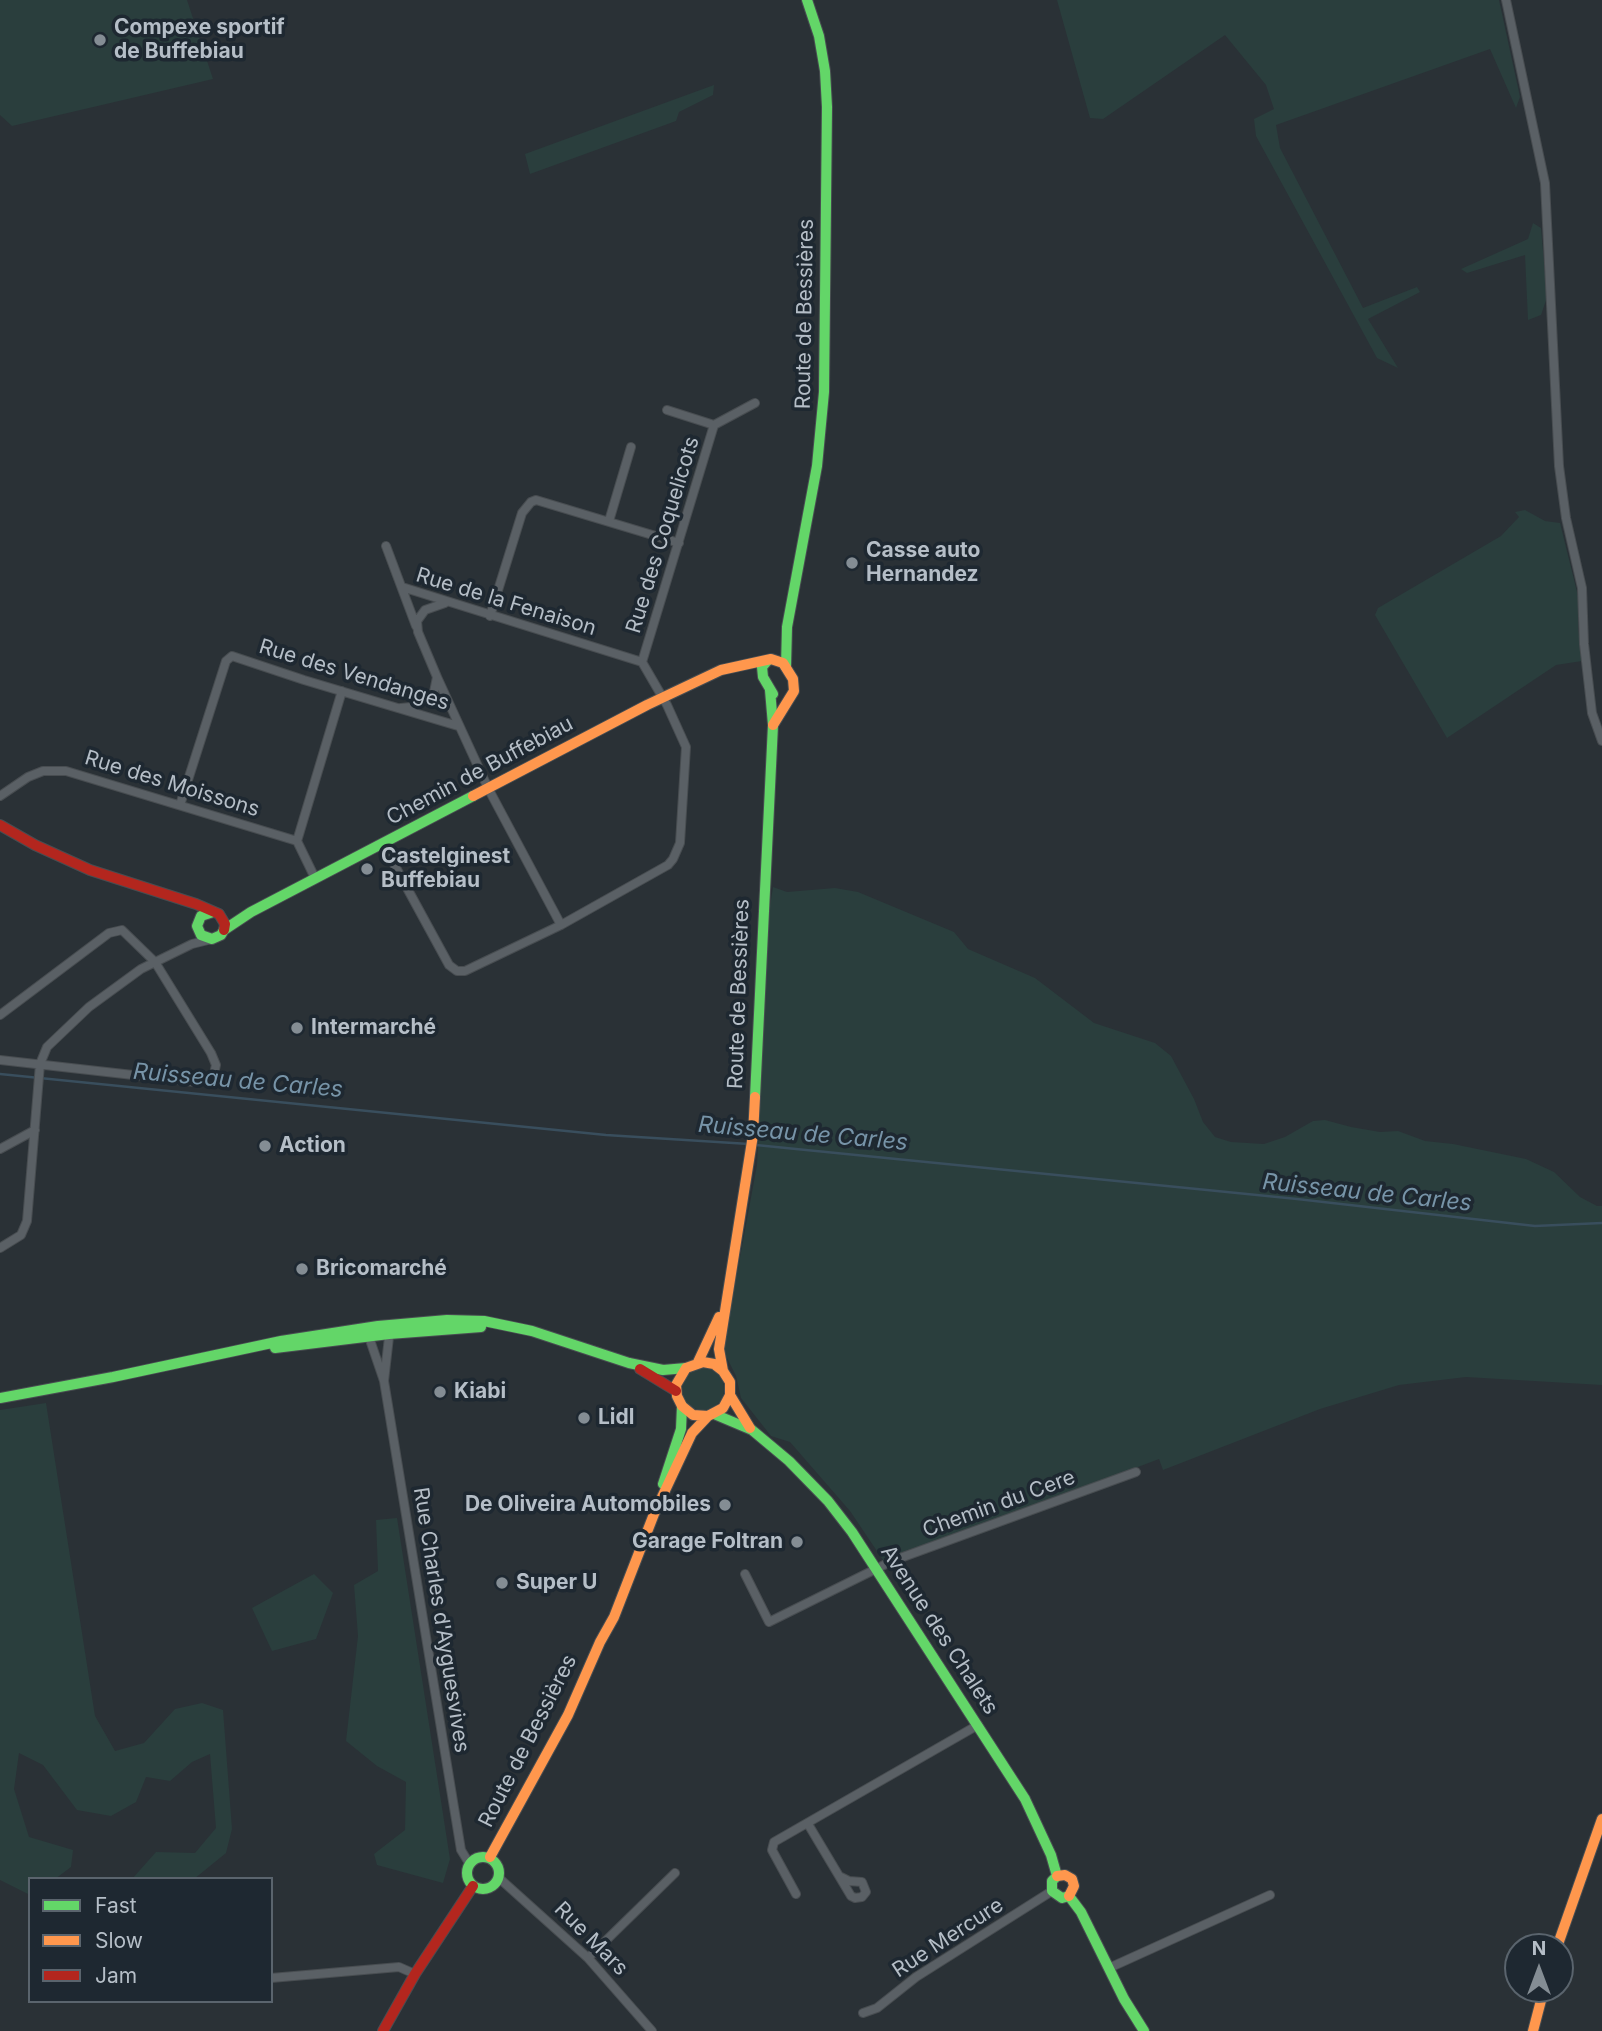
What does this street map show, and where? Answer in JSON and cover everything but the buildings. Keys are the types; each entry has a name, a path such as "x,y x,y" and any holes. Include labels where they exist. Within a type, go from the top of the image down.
{"street":[{"name":"Route de Bessières","path":"773,725 793,695 794,687 786,668 787,627 817,466 824,392 827,107 819,36 807,0"},
{"path":"1506,0 1545,183 1559,466 1566,518 1582,589 1584,644 1592,713 1602,741"},
{"path":"714,425 755,403"},
{"name":"Rue des Coquelicots","path":"642,662 714,425 667,410"},
{"path":"610,521 631,447"},
{"path":"490,615 522,513 530,502 536,500 679,543"},
{"path":"386,546 418,632 458,726 561,925"},
{"name":"Rue de la Fenaison","path":"402,587 642,662"},
{"path":"418,632 418,621 425,610 448,602"},
{"name":"Route de Bessières","path":"490,1857 568,1715 614,1617 654,1514 692,1433 723,1408 730,1395 730,1382 723,1371 719,1349 753,1135 773,725 770,690 763,677 762,667 769,660 787,627"},
{"name":"Rue des Vendanges","path":"180,805 226,661 232,656 458,726"},
{"path":"769,660 779,660 786,668"},
{"name":"Chemin de Buffebiau","path":"224,930 251,912 662,697 730,668 769,660"},
{"path":"383,844 443,956 457,971 465,971 561,925 668,865 677,852 686,747 642,662"},
{"path":"730,668 763,677"},
{"path":"398,708 411,707 429,697 434,692 438,677"},
{"path":"770,690 775,696 788,699"},
{"path":"315,878 297,841 342,691"},
{"name":"Rue des Moissons","path":"0,796 28,776 55,770 297,841"},
{"name":"Chemin de Buffebiau","path":"0,825 35,845 90,870 216,913 251,912"},
{"path":"186,902 205,938 212,939"},
{"path":"0,1248 21,1235 27,1221 40,1064 47,1047 89,1007 141,969 192,944 221,935 225,924 216,913 207,913 192,944"},
{"path":"0,1015 115,930 122,930 155,962 216,1065 212,1078 195,1082 0,1060"},
{"path":"0,1149 35,1130"},
{"name":"Route de Bessières","path":"698,1362 724,1305"},
{"path":"0,1398 233,1353 462,1320 484,1321 558,1338 629,1363 663,1370 686,1368 698,1362 709,1363 723,1371"},
{"name":"Rue Charles d'Ayguesvives","path":"379,1333 384,1381"},
{"name":"Rue Charles d'Ayguesvives","path":"379,1333 384,1381 461,1850 469,1863"},
{"path":"629,1363 676,1391 678,1378 686,1368"},
{"name":"Route de Bessières","path":"654,1514 681,1429 682,1406 676,1391"},
{"name":"Avenue des Chalets","path":"730,1395 752,1430 789,1461 828,1501 852,1532 978,1724 1025,1799 1051,1855 1057,1876 1065,1875 1072,1879 1074,1890 1069,1896 1144,2031"},
{"path":"682,1406 694,1415 711,1415"},
{"name":"Avenue des Chalets","path":"711,1415 752,1430"},
{"name":"Chemin du Cere","path":"745,1574 769,1622 875,1569 1136,1472"},
{"path":"796,1894 772,1850 774,1842 978,1724"},
{"path":"1562,1933 1602,1819"},
{"path":"808,1824 841,1877"},
{"path":"481,1856 490,1857 498,1865 499,1878 492,1887 484,1889 473,1886 467,1878 469,1863 481,1856"},
{"path":"588,1958 675,1873"},
{"path":"1057,1876 1052,1881 1052,1891 1062,1898 1069,1896"},
{"name":"Rue Mars","path":"499,1878 588,1958 652,2031"},
{"path":"383,2031 415,1974 473,1886"},
{"name":"Rue Mercure","path":"863,2013 877,2008 916,1977 1052,1891"},
{"path":"1109,1968 1270,1895"},
{"path":"273,1978 399,1967 415,1974"},
{"path":"1532,2031 1541,2003"}],"green space":[{"name":"Compexe sportif de Buffebiau","path":"0,0 187,0 213,79 12,126 0,115"},
{"path":"1057,0 1499,0 1520,97 1516,108 1490,49 1276,125 1280,148 1363,308 1417,287 1420,292 1368,319 1398,368 1377,358 1256,136 1254,119 1274,109 1266,85 1225,35 1103,119 1090,118"},
{"path":"714,85 713,95 679,112 676,121 530,174 525,154"},
{"path":"1533,223 1541,228 1547,297 1541,315 1528,320 1525,255 1467,273 1461,269 1528,239"},
{"path":"1525,510 1545,521 1560,523 1579,600 1578,628 1582,661 1556,665 1447,738 1375,615 1378,608 1501,536 1519,517 1515,512"},
{"path":"773,887 787,892 835,888 858,892 954,932 968,949 1035,978 1094,1023 1155,1043 1171,1056 1203,1122 1215,1137 1231,1142 1264,1144 1285,1137 1313,1121 1325,1120 1380,1132 1398,1131 1425,1141 1526,1159 1554,1172 1580,1197 1602,1206 1602,1385 1466,1377 1399,1385 1320,1409 1163,1470 1159,1459 885,1563 850,1511 790,1442 771,1436 741,1398 736,1376 723,1350 757,1165"},
{"path":"703,1368 718,1374 724,1389 718,1404 703,1410 688,1404 682,1389 688,1374"},
{"path":"46,1403 95,1716 115,1751 144,1743 175,1709 202,1703 223,1710 232,1829 226,1853 196,1877 134,1877 156,1852 195,1853 216,1828 210,1754 192,1762 170,1781 146,1777 136,1802 111,1816 77,1810 43,1765 19,1753 14,1789 29,1837 73,1850 71,1867 58,1877 28,1877 28,1894 0,1880 0,1410"},
{"path":"397,1518 450,1859 443,1883 377,1865 374,1854 405,1830 406,1782 377,1766 346,1741 358,1636 354,1585 378,1571 376,1520"},
{"path":"314,1574 333,1593 316,1639 272,1651 252,1608"}],"waterway":[{"name":"Ruisseau de Carles","path":"0,1074 606,1135 749,1144"},
{"name":"Ruisseau de Carles","path":"756,1145 1297,1199 1535,1226 1602,1223"}],"traffic: fast":[{"path":"786,667 787,627 817,466 824,392 827,107 819,36 807,0"},
{"path":"768,660 762,667 763,677 773,694"},
{"path":"755,1097 773,725 770,690"},
{"path":"213,912 201,916 197,926 201,935 212,939 251,912 473,796"},
{"path":"0,1398 281,1341 378,1326 447,1320 484,1321 532,1331 629,1363 663,1370 686,1368"},
{"path":"275,1348 389,1334 481,1327"},
{"path":"663,1484 681,1429 682,1406"},
{"path":"714,1414 752,1430 789,1461 828,1501 852,1532 1025,1799 1051,1855 1057,1876"},
{"path":"483,1857 495,1861 499,1873 495,1885 483,1889 471,1885 467,1873 471,1861 483,1857"},
{"path":"1057,1876 1052,1881 1052,1891 1062,1898 1069,1896"},
{"path":"1069,1896 1081,1912 1124,1999 1144,2031"}],"traffic: slow":[{"path":"473,796 647,705 721,670 771,659 783,663 793,679 794,691 773,725"},
{"path":"723,1371 714,1364 703,1362 686,1368 676,1385 682,1406 693,1415 708,1416 723,1408 730,1395 730,1382 723,1371 719,1349 753,1135 755,1097"},
{"path":"698,1362 719,1317"},
{"path":"730,1395 750,1428"},
{"path":"490,1857 568,1715 614,1617 654,1514 692,1433 708,1416"},
{"path":"1562,1933 1602,1819"},
{"path":"1057,1876 1065,1875 1072,1879 1074,1886 1069,1896"},
{"path":"1533,2031 1540,2003"}],"traffic: jam":[{"path":"0,825 35,845 90,870 219,914 225,924 224,930"},
{"path":"640,1369 676,1391"},
{"path":"383,2031 415,1974 473,1886"}],"place":[{"name":"Compexe sportif de Buffebiau","path":"100,40"},
{"name":"Casse auto Hernandez","path":"852,563"},
{"name":"Castelginest Buffebiau","path":"367,869"},
{"name":"Intermarché","path":"297,1028"},
{"name":"Action","path":"265,1146"},
{"name":"Bricomarché","path":"302,1269"},
{"name":"Kiabi","path":"440,1392"},
{"name":"Lidl","path":"584,1418"},
{"name":"De Oliveira Automobiles","path":"725,1505"},
{"name":"Garage Foltran","path":"797,1542"},
{"name":"Super U","path":"502,1583"}]}
